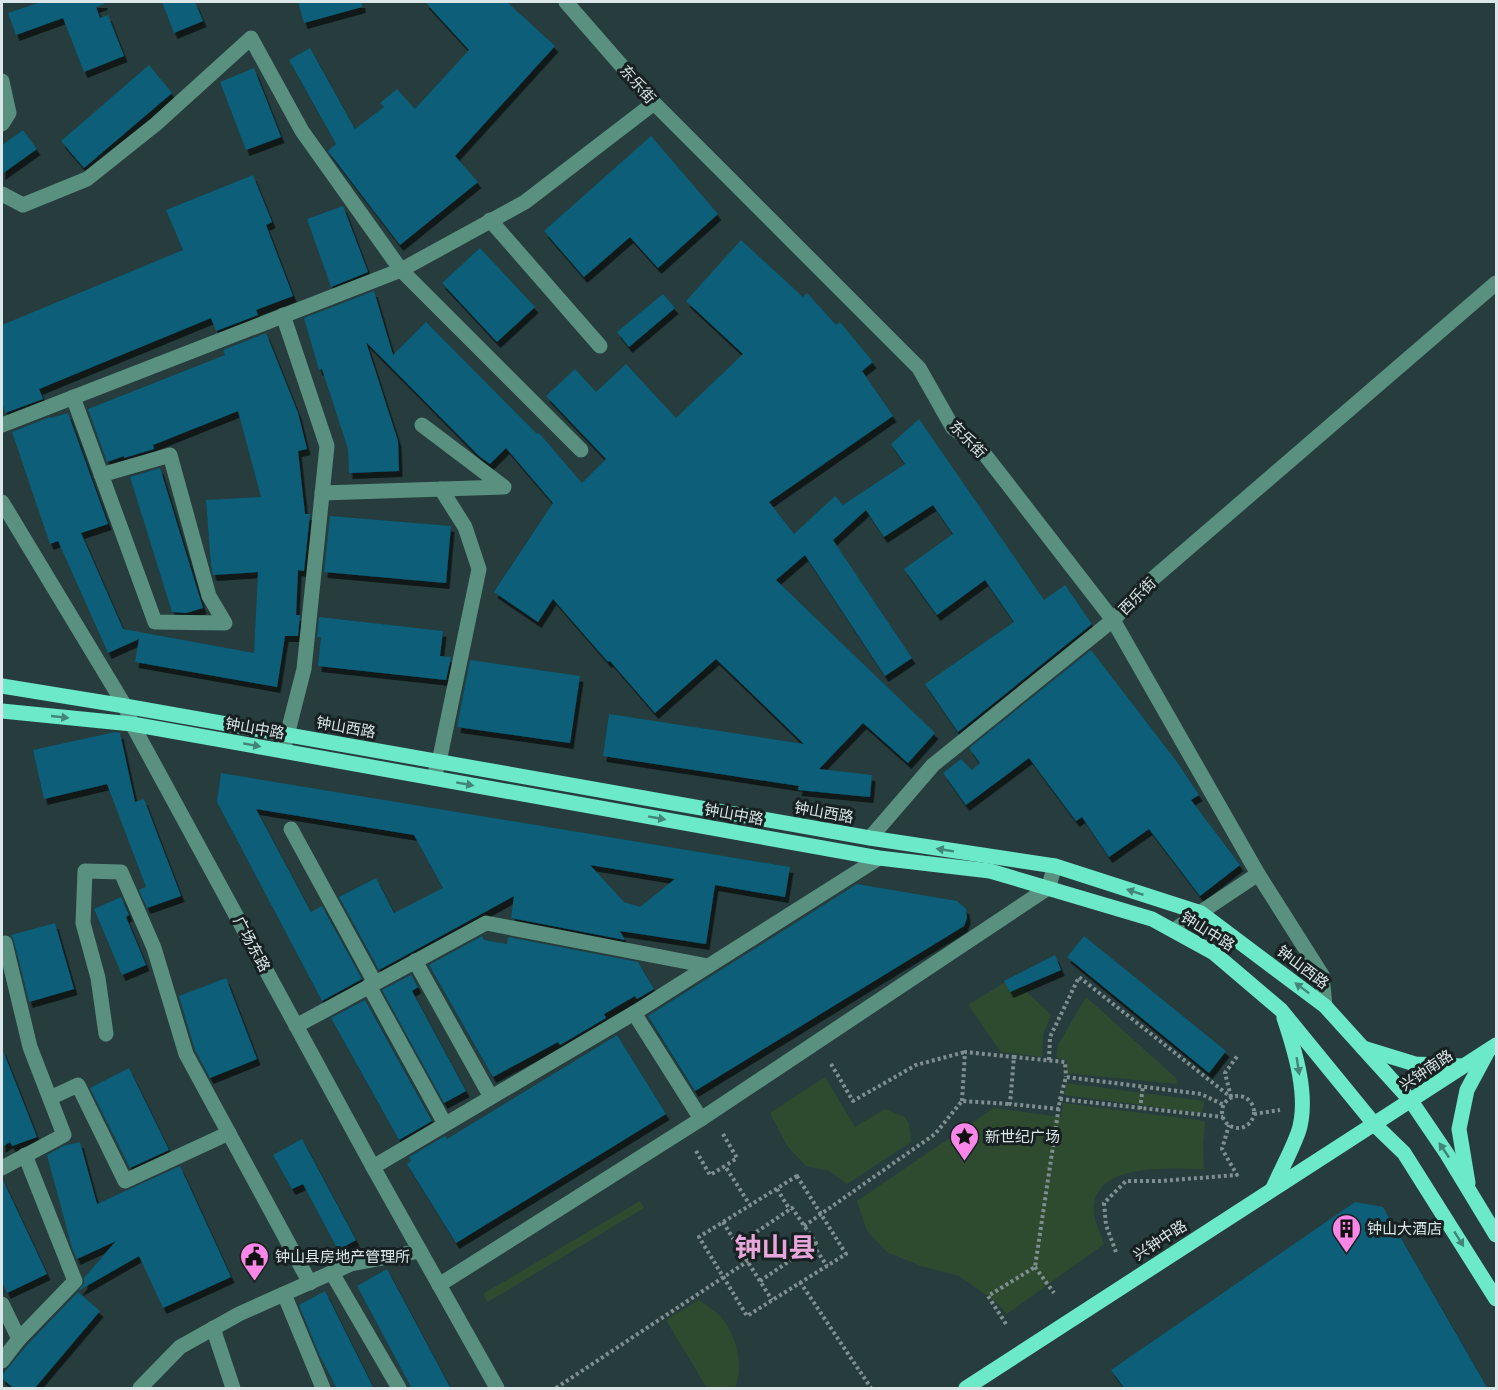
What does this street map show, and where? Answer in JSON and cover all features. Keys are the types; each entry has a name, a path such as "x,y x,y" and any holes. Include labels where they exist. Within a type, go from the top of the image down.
{"main road":[{"name":"钟山西路","path":"2,686 870,838 1055,866 1200,913 1325,1006 1411,1101 1497,1235"},
{"name":"钟山中路","path":"2,711 132,724 879,858 990,871 1152,919 1214,953 1281,1010 1375,1125"},
{"path":"1273,1188 1299,1130 1302,1100 1297,1058 1281,1010"},
{"path":"1362,1047 1415,1064 1463,1066"},
{"path":"1468,1189 1459,1129 1467,1090 1493,1047"},
{"name":"兴钟南路","path":"1375,1125 1493,1047"},
{"path":"1375,1125 1404,1153 1497,1299"},
{"name":"兴钟中路","path":"966,1389 1352,1137 1375,1125"}],"street":[{"name":"东乐街","path":"566,2 654,103 919,368 953,428 979,447 1113,620"},
{"path":"2,194 23,205 87,179 156,124 251,38 302,131 401,270 581,450"},
{"path":"2,81 9,113 2,124"},
{"path":"2,425 401,270 525,202 654,103"},
{"path":"490,220 600,346"},
{"name":"西乐街","path":"1325,1006 1322,975 1258,874 1113,620 1149,582 1497,283"},
{"path":"283,315 327,446 304,669 283,751"},
{"path":"73,397 101,475 155,622 225,623 208,596 170,455 101,475"},
{"path":"322,493 504,487 422,425"},
{"path":"433,778 439,762 479,569 465,526 441,489"},
{"name":"广场东路","path":"2,505 125,706 132,724 296,1026 497,1389"},
{"path":"870,838 933,765 1113,620"},
{"path":"291,829 445,1124"},
{"path":"373,1167 634,1013 879,858"},
{"path":"439,1285 701,1119 1048,888 1055,866"},
{"path":"106,1034 98,978 83,923 85,871 121,872 154,948 186,1054 310,1283"},
{"path":"1174,930 1258,874"},
{"path":"296,1026 486,922 708,966"},
{"path":"2,1168 64,1135 30,1047 5,943"},
{"path":"415,961 491,1097"},
{"path":"634,1013 701,1119"},
{"path":"50,1098 78,1085 125,1181 229,1133"},
{"path":"2,1361 18,1339 75,1281 26,1155"},
{"path":"140,1389 180,1347 238,1314 351,1264 420,1251"},
{"path":"332,1273 399,1389"},
{"path":"284,1294 323,1389"},
{"path":"2,1304 18,1339"},
{"path":"213,1328 233,1389"},
{"path":"156,1372 160,1389"}],"path":[{"path":"1048,1060 1050,1037 1079,977 1232,1098"},
{"path":"804,1226 935,1134 962,1101 966,1052"},
{"path":"831,1065 853,1101 916,1065 966,1052 1065,1062 1066,1077 1060,1099 1035,1267 1054,1293"},
{"path":"1232,1098 1225,1072 1238,1055"},
{"path":"1010,1104 1014,1058"},
{"path":"1066,1077 1202,1094 1224,1105"},
{"path":"1140,1109 1143,1086"},
{"path":"1236,1096 1246,1098 1252,1105 1254,1114 1252,1120 1244,1127 1228,1125 1223,1117 1224,1105 1236,1096"},
{"path":"1060,1099 1223,1117"},
{"path":"962,1101 1059,1109"},
{"path":"1254,1114 1280,1110"},
{"path":"1116,1252 1106,1225 1104,1203 1113,1191 1126,1181 1160,1181 1237,1175 1222,1149 1228,1125"},
{"path":"696,1151 710,1175 725,1166 737,1158 723,1134"},
{"path":"725,1166 750,1205"},
{"path":"797,1176 846,1254 747,1316 699,1237 777,1189 797,1176"},
{"path":"777,1189 790,1210"},
{"path":"737,1245 792,1208 816,1243 760,1281"},
{"path":"723,1222 772,1300"},
{"path":"813,1245 827,1266"},
{"path":"556,1389 748,1261"},
{"path":"1006,1324 988,1296 1035,1267"},
{"path":"800,1282 871,1389"}],"green space":[{"path":"1012,978 1051,1015 1043,1035 1042,1057 1001,1052 968,1005"},
{"path":"1086,997 1176,1078 1177,1084 1066,1073 1067,1060 1056,1058 1058,1045"},
{"path":"825,1077 855,1127 885,1109 905,1117 909,1124 911,1142 847,1184 829,1171 806,1166 788,1147 770,1113"},
{"path":"1066,1083 1204,1101 1202,1113 1064,1095"},
{"path":"1063,1103 1205,1121 1204,1169 1154,1169 1118,1176 1105,1184 1096,1196 1094,1213 1104,1244 1007,1314 995,1301 959,1276 921,1266 887,1252 867,1231 857,1201 994,1108 1061,1117"},
{"path":"640,1201 644,1208 488,1302 483,1294"},
{"path":"699,1300 719,1315 735,1342 739,1370 735,1388 707,1388 666,1320"}],"building":[{"path":"41,2 104,2 96,7 100,18 108,15 124,56 84,72 63,18 16,35 8,13"},
{"path":"162,2 195,2 203,21 174,33"},
{"path":"298,2 362,2 362,7 304,23"},
{"path":"425,2 507,2 555,46 455,156 478,182 400,245 328,151 336,144 289,60 310,48 355,129 384,107 380,103 397,89 415,109 469,50"},
{"path":"149,65 172,93 84,168 61,141"},
{"path":"254,68 281,137 246,150 220,82"},
{"path":"23,130 37,149 2,174 2,145"},
{"path":"651,136 718,214 658,268 630,237 584,277 544,231"},
{"path":"253,175 272,222 266,225 293,296 256,310 258,315 216,331 211,318 39,389 43,399 5,413 2,402 2,325 183,250 166,210"},
{"path":"343,206 368,272 331,287 307,219"},
{"path":"741,240 803,297 807,293 836,325 840,322 873,362 862,371 893,416 769,502 794,534 835,496 843,505 905,464 891,444 919,419 1044,600 1065,585 1092,624 958,732 925,684 1014,622 985,580 937,615 904,569 953,534 933,505 884,537 866,510 833,540 912,658 885,676 805,555 776,580 935,733 908,763 863,723 819,769 872,775 870,797 798,790 799,786 603,756 609,714 804,744 716,659 655,713 553,599 538,622 494,592 553,503 506,448 490,464 479,456 366,342 398,441 399,471 349,473 348,449 322,369 319,370 304,318 374,291 393,355 426,322 537,434 539,433 582,483 606,459 546,396 575,369 596,392 626,364 676,418 743,354 686,301"},
{"path":"480,248 535,307 497,342 442,283"},
{"path":"663,294 675,308 629,347 617,332"},
{"path":"266,333 298,413 307,449 298,451 305,514 310,514 304,571 298,570 296,615 300,615 298,636 285,636 277,687 135,662 139,639 108,653 58,541 50,544 12,432 50,417 68,413 108,524 81,533 123,629 254,653 258,572 213,575 206,500 261,497 238,411 153,445 154,449 107,462 88,409 225,355 223,350"},
{"path":"160,468 203,608 186,613 172,612 130,477"},
{"path":"330,516 451,526 446,583 324,572"},
{"path":"319,617 443,631 440,656 451,657 446,680 318,666 321,637 317,637"},
{"path":"1091,650 1177,762 1199,795 1191,800 1240,865 1200,896 1149,829 1109,857 1082,817 1076,821 1029,758 966,805 943,773 961,759 972,770 980,763 969,748"},
{"path":"470,660 580,676 570,743 457,727"},
{"path":"115,732 120,733 135,802 144,799 181,896 147,908 139,890 146,887 107,784 44,799 33,750"},
{"path":"221,773 790,867 785,897 715,885 706,944 620,931 625,940 511,918 514,896 379,970 339,897 376,878 394,913 443,888 414,835 256,809 311,912 322,906 362,979 322,1001 217,802","holes":["590,865 675,879 640,907 624,902"]},
{"path":"857,884 957,901 966,909 967,918 964,926 695,1091 648,1016"},
{"path":"121,897 129,915 126,917 146,965 122,975 94,909"},
{"path":"55,923 74,989 29,1002 11,935"},
{"path":"482,936 484,940 507,944 508,937 638,962 654,989 637,999 635,996 604,1014 606,1018 560,1045 558,1042 493,1077 429,965"},
{"path":"1084,936 1226,1051 1209,1073 1067,957"},
{"path":"1055,955 1061,970 1010,992 1004,981"},
{"path":"411,975 418,987 412,991 466,1091 444,1103 382,990"},
{"path":"226,978 257,1059 210,1078 195,1050 179,996"},
{"path":"365,1000 432,1121 399,1140 331,1018"},
{"path":"617,1035 666,1114 456,1243 407,1164 411,1161 409,1157 445,1136 447,1139"},
{"path":"2,1048 37,1137 12,1146 10,1142 2,1147"},
{"path":"129,1068 169,1150 130,1168 90,1088"},
{"path":"302,1139 356,1240 338,1250 303,1184 292,1189 273,1155"},
{"path":"80,1142 97,1204 180,1166 231,1277 163,1308 139,1256 78,1291 84,1283 84,1278 116,1241 77,1259 72,1248 47,1155 63,1146"},
{"path":"2,1178 47,1274 7,1293 2,1281"},
{"name":"钟山大酒店","path":"1355,1202 1383,1207 1488,1389 1125,1389 1111,1370"},
{"path":"387,1269 451,1389 412,1389 357,1286"},
{"path":"325,1291 374,1389 337,1389 319,1354 299,1305"},
{"path":"78,1292 100,1311 34,1389 14,1389 2,1378 2,1375"}],"place":[{"name":"新世纪广场","path":"964,1162"},
{"name":"钟山大酒店","path":"1346,1254"},
{"name":"钟山县房地产管理所","path":"254,1282"}],"district":[{"name":"钟山县","path":"775,1246"}]}
